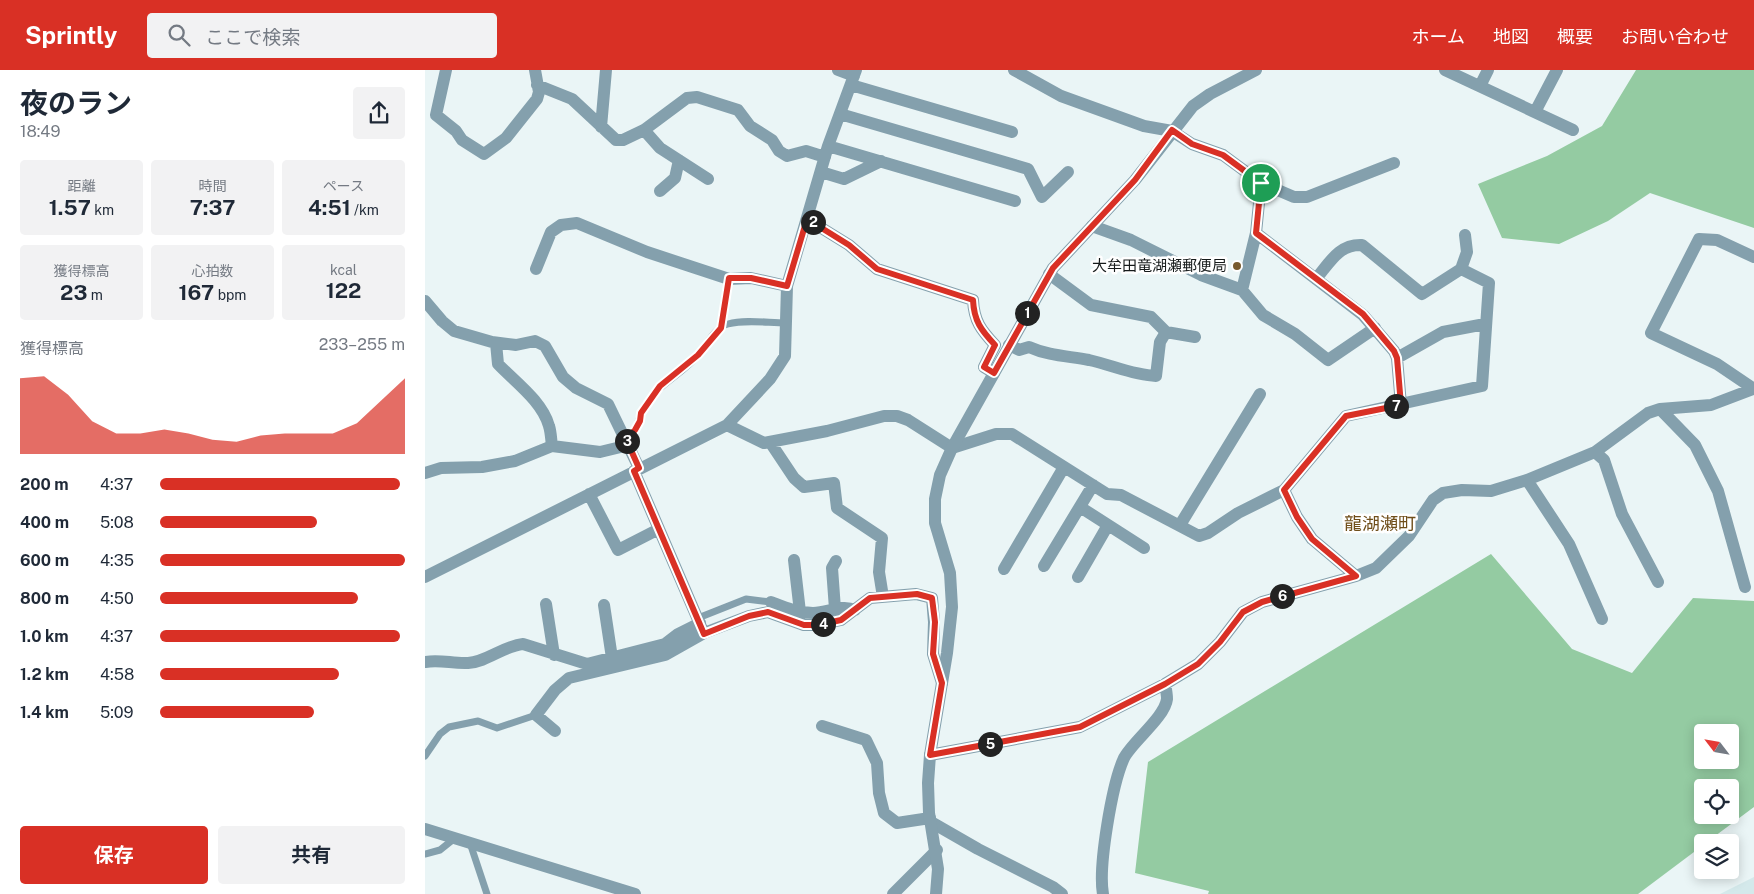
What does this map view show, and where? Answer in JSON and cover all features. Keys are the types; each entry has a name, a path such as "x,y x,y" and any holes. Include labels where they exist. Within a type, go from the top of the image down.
{"street":[{"path":"445,70 436,115 456,131 462,140 485,154 506,138 537,99 539,92 535,70"},
{"path":"601,127 607,70"},
{"path":"838,70 1012,132"},
{"path":"1014,70 1061,96 1144,126 1172,130 1192,144 1223,155 1261,183 1293,197 1307,197 1394,163"},
{"path":"936,894 937,850 931,820 928,783 930,755 952,607 950,573 935,523 935,499 940,475 952,448 1049,274 1135,180 1172,130 1193,106 1210,94 1256,70"},
{"path":"1445,70 1573,130"},
{"path":"1480,86 1488,70"},
{"path":"1535,112 1557,70"},
{"path":"425,577 727,425 770,379 785,356 787,286 827,151 854,77"},
{"path":"537,85 571,99 616,140 623,140 644,130 687,98 697,97 738,110 750,126 771,140 779,151 787,156 806,151 827,151 881,161 1015,200"},
{"path":"840,114 1028,169 1042,197 1068,172"},
{"path":"644,130 660,148 708,179"},
{"path":"660,191 675,178 679,160"},
{"path":"821,172 844,179 881,161"},
{"path":"1241,290 1256,233 1261,183"},
{"path":"807,219 849,245 877,269 973,300 974,316 979,327 995,345 984,367 994,373"},
{"path":"536,269 551,232 561,225 577,223 647,252 729,278 751,278 787,286"},
{"path":"1092,226 1131,240 1201,275 1241,290 1263,315 1295,334 1328,360 1375,328"},
{"path":"1256,233 1363,314 1375,328 1394,351 1397,358 1401,405"},
{"path":"1316,279 1341,249 1351,244 1362,245 1422,294 1461,270 1467,252 1465,234"},
{"path":"1753,389 1717,364 1651,333 1699,239 1717,240 1754,257"},
{"path":"952,448 996,434 1012,434 1107,494 1121,494 1199,536 1208,533 1238,513 1284,490 1346,416 1482,386 1489,283 1461,270"},
{"path":"1049,274 1091,305 1151,317 1166,332 1195,337"},
{"path":"425,301 442,322 454,331 496,343 516,345 535,341 545,346 563,377 576,388 608,404 627,442 659,529 700,625"},
{"path":"1397,358 1443,332 1485,324"},
{"path":"1009,346 1019,350 1029,347 1045,354 1089,360 1146,376 1156,376 1160,342 1166,332"},
{"path":"496,343 498,364 530,396 543,414 549,425 552,446"},
{"path":"930,755 1080,727 1165,684 1198,664 1220,642 1243,612 1262,602 1356,576 1376,568 1409,536 1433,500 1443,493 1462,490 1491,491 1527,480 1595,452 1648,413 1660,409 1711,405 1753,389"},
{"path":"1180,525 1260,394"},
{"path":"1660,409 1695,445 1718,491 1745,587"},
{"path":"727,425 764,443 827,431 884,416 897,416 908,420 952,448"},
{"path":"425,473 441,468 482,467 515,461 552,446 600,452 627,442"},
{"path":"770,442 794,478 804,487 834,483 837,508 882,538 879,572 883,597"},
{"path":"1595,452 1604,460 1623,514 1658,582"},
{"path":"1004,569 1064,467"},
{"path":"1527,480 1569,544 1602,619"},
{"path":"1044,566 1093,485"},
{"path":"1284,490 1297,517 1312,539 1356,576"},
{"path":"589,494 618,550 659,529"},
{"path":"1080,507 1144,548"},
{"path":"1077,577 1108,525"},
{"path":"794,560 800,612"},
{"path":"835,561 832,568 835,609"},
{"path":"425,662 436,660 467,663 480,660 514,645 523,644 587,664 665,644 678,634 700,625 768,612 804,625 818,625 841,620 870,598 917,594 932,598 935,622 933,654 942,683"},
{"path":"771,602 800,612 814,613 847,606 855,610"},
{"path":"546,604 554,655"},
{"path":"604,605 611,658"},
{"path":"555,731 536,715 555,690 569,678 665,655 700,625"},
{"path":"1103,894 1101,873 1116,778 1126,756 1153,723 1167,701 1165,684"},
{"path":"822,726 866,740 877,763 879,793 884,813 897,823 931,820 978,849 1053,887 1062,894"},
{"path":"425,829 635,894"},
{"path":"893,894 937,850"}],"lane":[{"path":"721,328 729,278"},
{"path":"627,442 640,421 641,413 660,386 698,355 721,328 728,324 786,323"},
{"path":"700,625 746,599 771,602"},
{"path":"425,756 440,734 449,727 478,721 497,728 536,715"},
{"path":"425,854 440,850 455,838"},
{"path":"470,843 487,894"}],"shaded area":[{"path":"1754,877 1754,894 1720,894"}],"green space":[{"path":"1636,70 1754,70 1754,228 1650,193 1608,221 1559,244 1502,238 1478,184 1547,156 1602,126"},
{"path":"1491,554 1572,649 1632,673 1693,598 1754,601 1754,807 1739,818 1739,779 1694,779 1694,824 1731,824 1718,834 1694,834 1694,852 1638,894 1208,894 1209,891 1135,873 1148,762"}],"place":[{"name":"大牟田竜湖瀬郵便局","path":"1237,266"}],"district":[{"name":"龍湖瀬町","path":"1380,524"}],"route":[{"path":"1172,130 1192,144 1223,155 1261,183 1256,233 1363,314 1394,351 1397,358 1401,405 1346,416 1313,453 1284,490 1297,517 1312,539 1356,576 1323,583 1262,602 1243,612 1220,642 1198,664 1165,684 1080,727 930,755 942,683 933,654 935,622 932,598 917,594 870,598 841,620 818,625 804,625 768,612 749,616 704,634 634,471 639,468 626,439 635,430 640,421 641,413 660,386 698,355 718,329 721,328 729,278 751,278 787,286 807,219 849,245 877,269 973,300 974,316 979,327 995,345 984,367 994,373 1053,268 1135,180 1172,130"}]}
